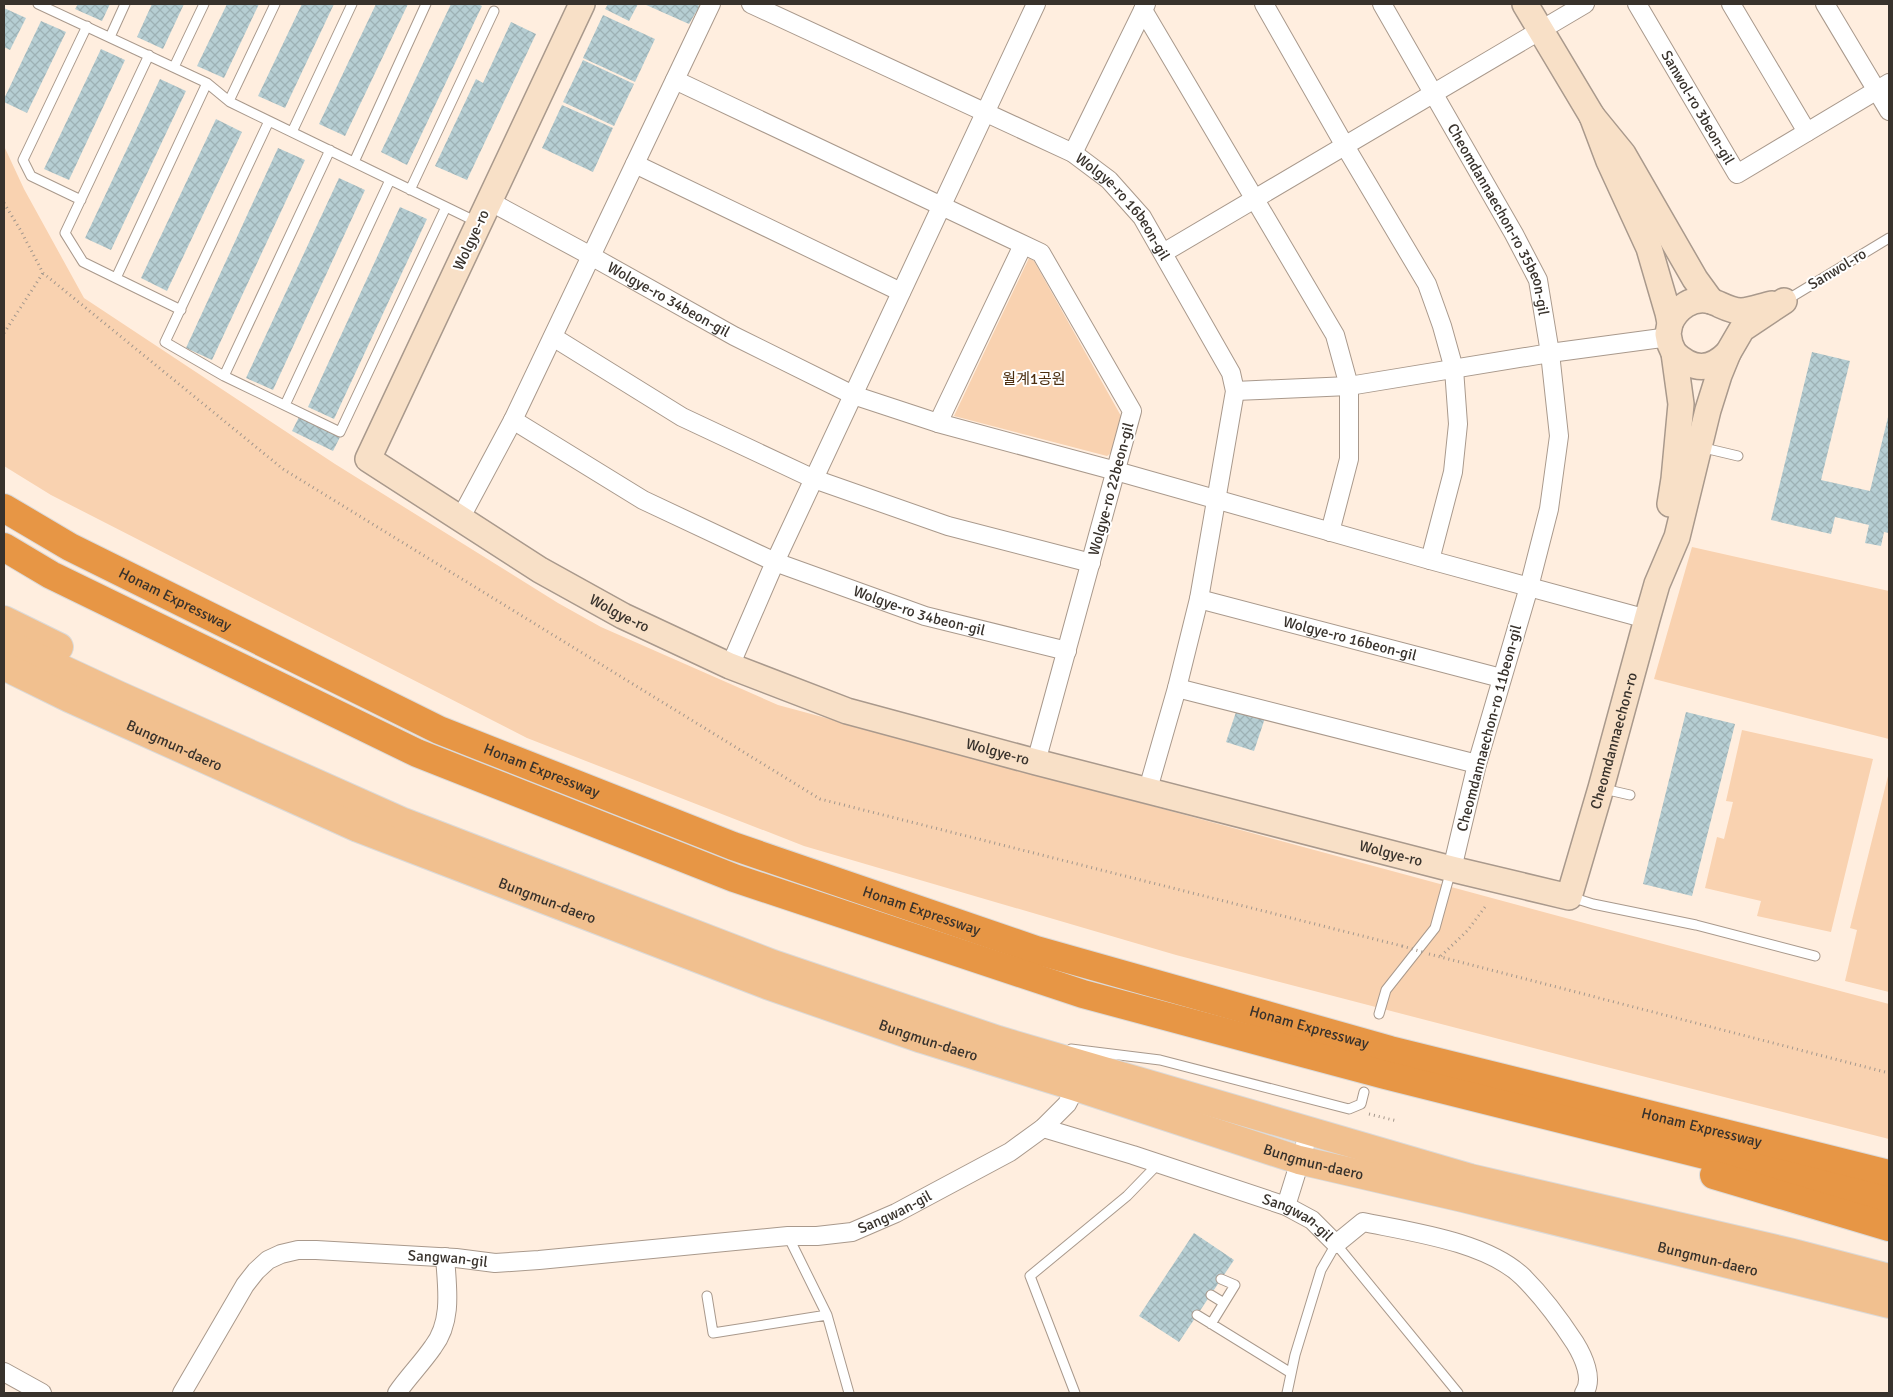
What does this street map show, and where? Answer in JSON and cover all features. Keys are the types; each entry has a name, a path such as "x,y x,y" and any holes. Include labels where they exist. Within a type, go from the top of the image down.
{"highway":[{"name":"Honam Expressway","path":"4,508 70,547 439,730 733,846 1036,950 1390,1050 1889,1174"},
{"name":"Honam Expressway","path":"4,547 51,575 417,753 734,878 1083,994 1386,1075 1889,1201"},
{"path":"1386,1075 1502,1119 1690,1168 1889,1227"}],"main road":[{"path":"4,620 66,651 118,696"},
{"name":"Bungmun-daero","path":"4,642 118,696 400,821 773,964 998,1040 1470,1178 1784,1251 1889,1278"},
{"name":"Bungmun-daero","path":"4,666 69,698 376,835 767,985 922,1039 1299,1160 1472,1200 1889,1304"},
{"path":"4,676 69,698"}],"street":[{"name":"Wolgye-ro","path":"582,4 368,459 540,570 623,616 730,666 847,711 1036,762 1148,789 1452,869 1569,897"},
{"path":"460,519 513,420 711,4"},
{"name":"Wolgye-ro 16beon-gil","path":"751,4 1073,153 1109,180 1142,217 1231,373 1235,391 1199,599 1177,688 1148,789"},
{"path":"730,666 775,562 1036,4"},
{"path":"1264,4 1427,284 1442,326 1454,370 1458,424 1454,472 1430,560"},
{"name":"Cheomdannaechon-ro 35beon-gil","path":"1382,4 1538,280 1550,353"},
{"path":"1525,4 1592,116 1622,154 1695,279 1716,304 1728,313 1733,322 1735,333 1731,348 1715,388 1688,444"},
{"path":"1164,253 1585,4"},
{"name":"Sanwol-ro 3beon-gil","path":"1637,4 1737,174 1883,86"},
{"path":"1731,4 1807,132"},
{"path":"1825,4 1883,86 1889,111"},
{"path":"1073,153 1145,7"},
{"path":"1145,7 1335,335 1349,386 1349,459 1330,532"},
{"path":"675,80 942,206"},
{"path":"1592,116 1609,161 1649,248 1668,313 1680,404 1688,444"},
{"path":"635,164 901,292"},
{"name":"Wolgye-ro 22beon-gil","path":"942,206 1041,253 1132,411 1036,762"},
{"name":"Wolgye-ro 34beon-gil","path":"484,212 591,256 734,336 853,395 938,423 1217,500"},
{"path":"938,423 1023,245"},
{"path":"1700,300 1741,311 1784,301 1742,330 1731,348 1716,363 1701,367 1686,362 1671,338 1674,314 1690,302 1700,300"},
{"path":"553,336 682,417 814,479 948,526 1090,563"},
{"path":"1235,391 1349,386 1550,353 1671,338"},
{"name":"Cheomdannaechon-ro 11beon-gil","path":"1452,869 1477,764 1529,587 1549,509 1559,436 1550,353"},
{"name":"Wolgye-ro 34beon-gil","path":"513,420 643,500 775,562 925,616 1066,651"},
{"name":"Cheomdannaechon-ro","path":"1569,897 1657,584 1677,537 1688,444"},
{"path":"1217,500 1647,619"},
{"name":"Wolgye-ro 16beon-gil","path":"1199,599 1501,678"},
{"path":"1177,688 1477,764"},
{"name":"Sangwan-gil","path":"182,1393 245,1286 268,1260 281,1254 298,1250 445,1257 495,1263 788,1236 817,1236 852,1232 896,1213 1010,1152 1044,1128 1067,1104 1076,1087"},
{"name":"Sangwan-gil","path":"1044,1128 1159,1163 1286,1206 1312,1220 1336,1244 1363,1222 1432,1236 1498,1259 1522,1276 1539,1295 1559,1319 1582,1354 1587,1374 1586,1390 1584,1393"},
{"path":"1286,1206 1309,1132"},
{"path":"397,1393 435,1346 444,1324 448,1303 445,1257"},
{"path":"4,1372 42,1393"}],"lane":[{"path":"38,4 49,6 207,83 229,101 446,207 484,212"},
{"path":"110,37 126,4"},
{"path":"174,68 204,4"},
{"path":"229,101 275,4"},
{"path":"292,132 352,4"},
{"path":"354,162 426,4"},
{"path":"410,190 494,11"},
{"path":"81,200 31,176 23,160 87,26"},
{"path":"149,55 65,233 83,262 181,310"},
{"path":"116,278 207,83"},
{"path":"269,121 165,342 224,376 340,432 446,207"},
{"path":"224,376 330,150"},
{"path":"285,405 390,180"},
{"name":"Sanwol-ro","path":"1784,301 1889,238"},
{"path":"1688,444 1738,456"},
{"path":"1601,788 1630,795"},
{"path":"1379,1014 1386,990 1435,928 1452,869"},
{"path":"1569,897 1593,904 1696,925 1815,956"},
{"path":"998,1040 1160,1060 1349,1108 1361,1104 1364,1092"},
{"path":"1075,1393 1030,1276 1127,1196 1159,1163"},
{"path":"788,1236 827,1316 849,1393"},
{"path":"1287,1393 1321,1270 1336,1244 1458,1393"},
{"path":"1211,1324 1235,1286 1221,1279"},
{"path":"1211,1295 1224,1303"},
{"path":"706,1296 713,1333 827,1316"},
{"path":"1197,1315 1291,1373"}],"path":[{"path":"4,333 43,273"},
{"path":"1440,957 1468,930 1485,907"},
{"path":"1402,946 1889,1073"},
{"path":"1349,1108 1397,1122"}],"green space":[{"path":"4,146 24,189 84,298 335,464 558,603 601,627 778,705 1889,1004 1889,1139 1176,955 804,846 527,738 51,495 4,466"},
{"name":"월계1공원","path":"1029,258 1034,261 1121,416 1111,453 1107,456 954,416"},
{"path":"1692,547 1889,591 1889,739 1654,679"},
{"path":"1742,730 1873,759 1831,932 1757,916 1761,901 1705,888 1717,837 1724,839 1733,802 1726,801"},
{"path":"1889,772 1889,992 1845,981 1857,930 1850,928"}],"building":[{"path":"78,4 110,4 102,21 75,9"},
{"path":"152,4 184,4 163,49 137,37"},
{"path":"227,4 259,4 224,78 197,66"},
{"path":"302,4 334,4 285,108 258,96"},
{"path":"376,4 408,4 345,136 319,124"},
{"path":"451,4 478,4 482,6 407,165 381,152"},
{"path":"608,4 638,4 629,21 605,9"},
{"path":"644,4 698,4 701,11 696,12 689,24"},
{"path":"4,8 26,18 10,50 4,47"},
{"path":"603,15 655,39 635,82 583,58"},
{"path":"41,21 66,32 27,113 4,102 4,99"},
{"path":"511,22 536,34 467,180 435,166 476,79 483,83"},
{"path":"101,49 125,60 69,180 44,169"},
{"path":"583,60 634,84 614,126 563,102"},
{"path":"160,79 186,91 111,250 85,238"},
{"path":"562,105 613,128 593,172 542,148"},
{"path":"216,119 242,132 167,291 141,278"},
{"path":"278,148 305,160 212,360 186,348"},
{"path":"339,178 365,190 273,390 246,378"},
{"path":"400,207 427,219 334,419 308,407"},
{"path":"1812,352 1850,361 1821,480 1870,491 1889,413 1889,533 1884,532 1881,546 1865,543 1869,525 1835,517 1831,534 1771,520"},
{"path":"299,417 340,437 333,451 292,431"},
{"path":"1237,709 1265,718 1254,751 1226,742"},
{"path":"1686,712 1735,724 1692,896 1643,884"},
{"path":"1194,1233 1234,1260 1179,1342 1139,1316"}]}
